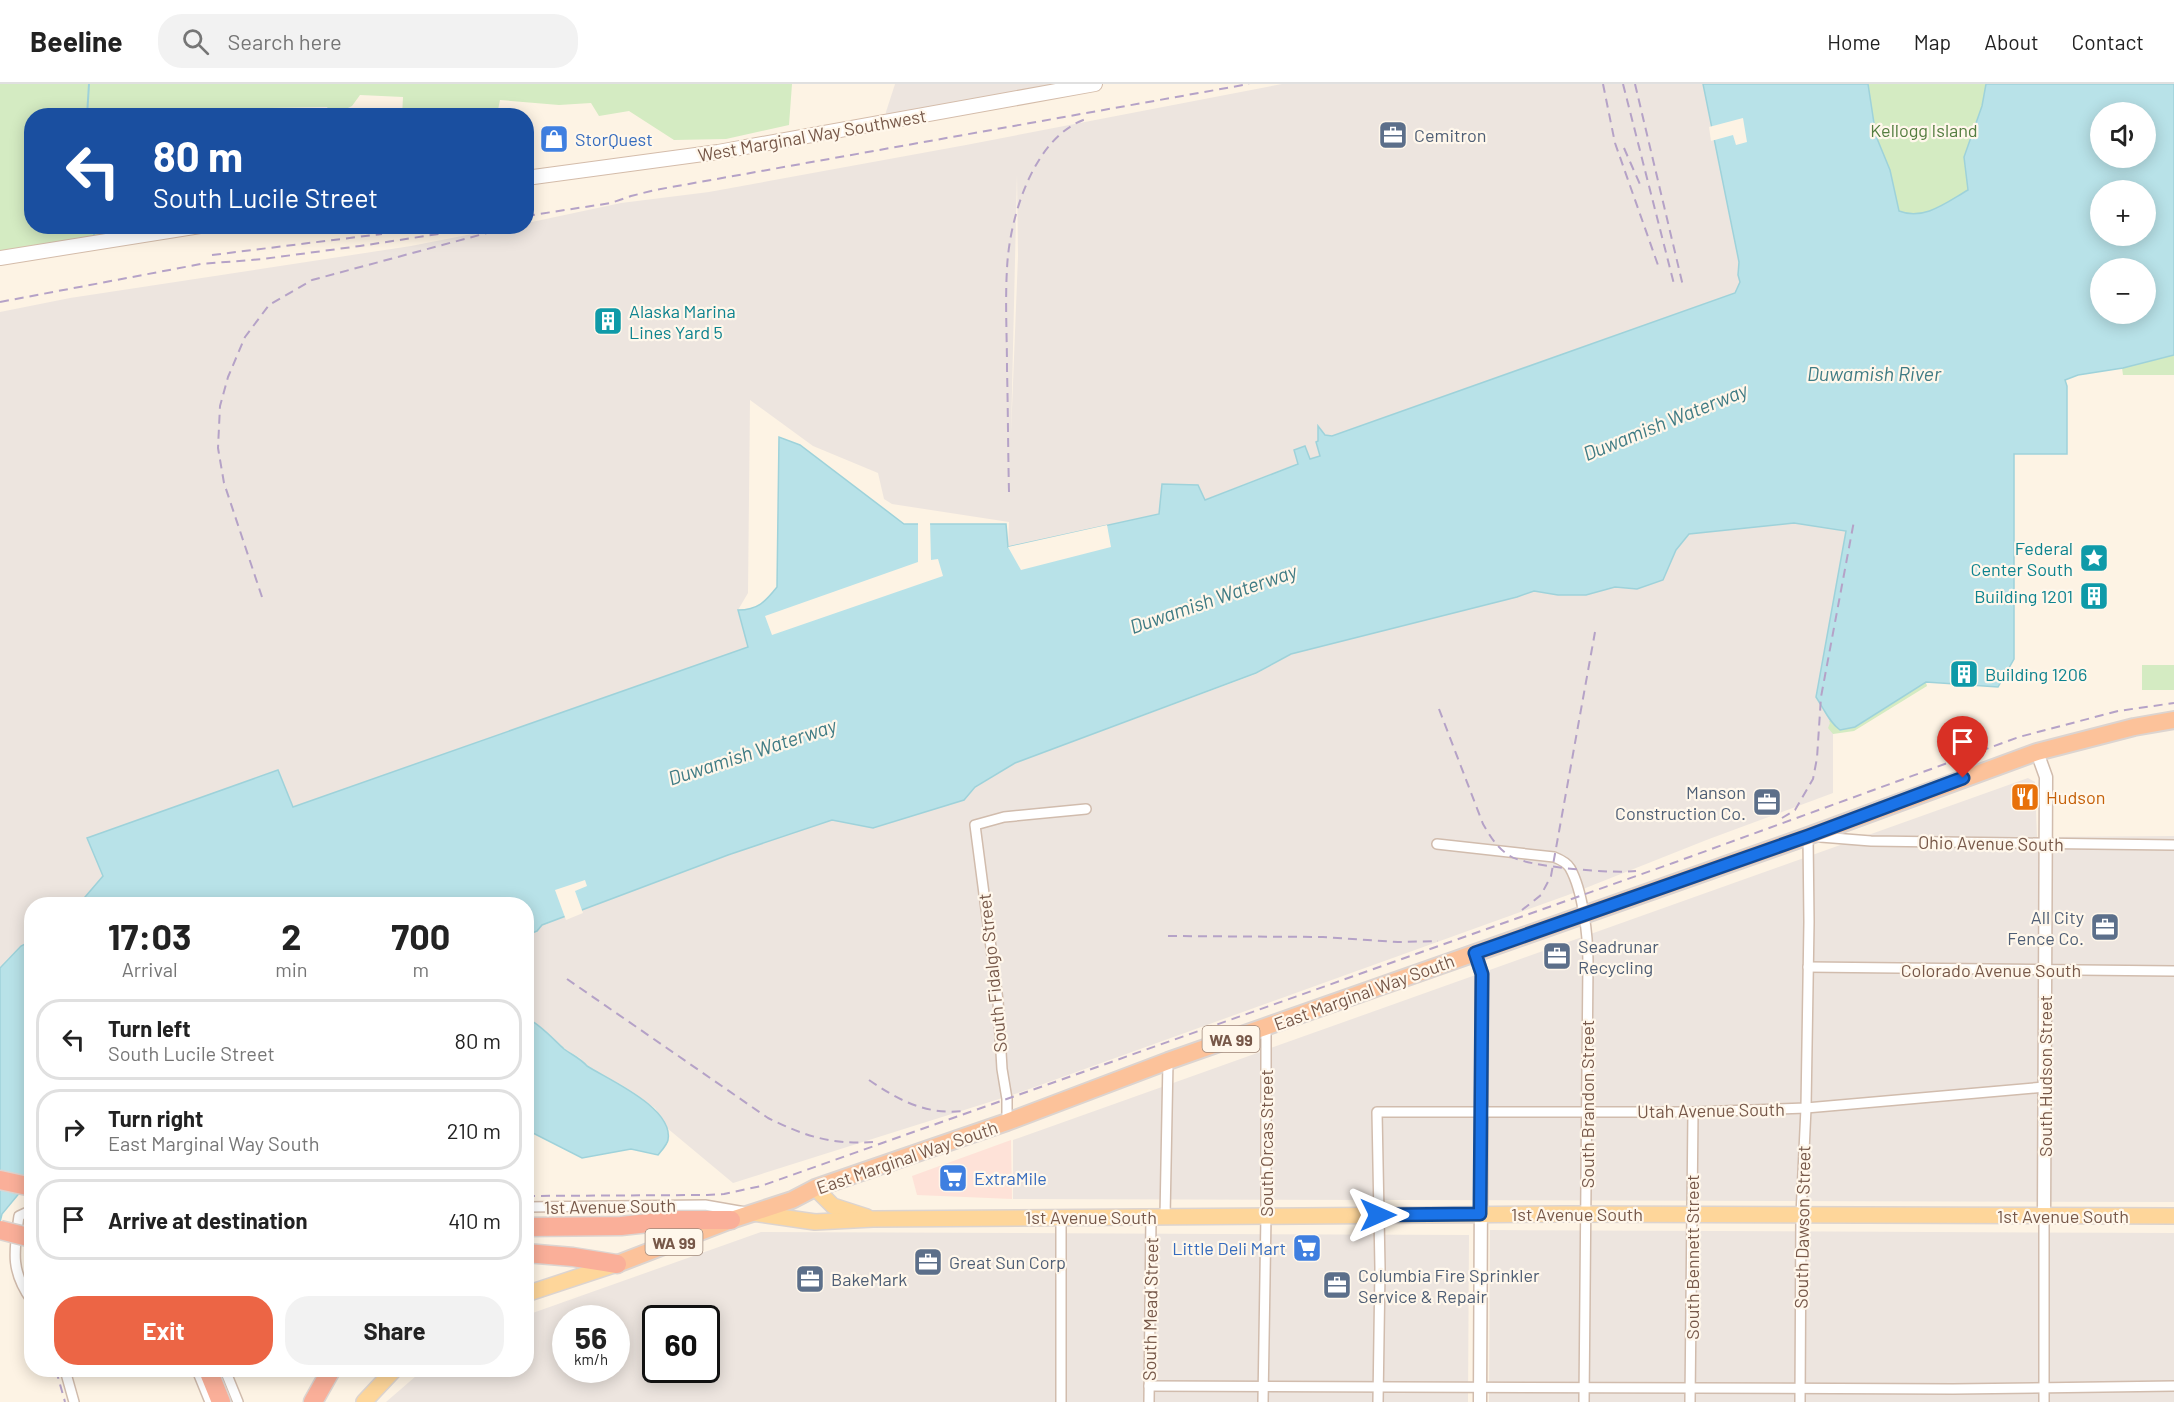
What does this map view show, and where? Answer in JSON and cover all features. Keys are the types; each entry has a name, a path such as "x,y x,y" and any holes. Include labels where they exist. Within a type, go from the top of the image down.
{"highway":[{"name":"East Marginal Way South","path":"617,1264 731,1220 792,1200 816,1188 1007,1122 1168,1061 1808,836 2037,752 2134,727 2174,720"},
{"path":"0,1179 24,1180"},
{"path":"0,1179 24,1185"},
{"name":"WA 99","path":"534,1227 621,1226 676,1220 731,1220"},
{"path":"0,1229 24,1231"},
{"path":"0,1229 24,1236"},
{"path":"534,1254 617,1264"},
{"path":"211,1377 221,1402"},
{"path":"313,1402 327,1377"}],"main road":[{"name":"West Marginal Way Southwest","path":"534,177 718,152 1095,84"},
{"path":"0,258 150,234"},
{"name":"1st Avenue South","path":"816,1188 834,1206 873,1219"},
{"name":"1st Avenue South","path":"753,1213 815,1222 1061,1216 1480,1214 2174,1216"},
{"name":"East Marginal Way South","path":"534,1291 617,1264"},
{"path":"364,1402 387,1377"}],"street":[{"name":"South Hudson Street","path":"2037,752 2046,777 2044,1402"},
{"name":"South Fidalgo Street","path":"1007,1122 998,1001 975,825 1004,817 1086,809"},
{"name":"Ohio Avenue South","path":"1808,836 1871,841 2174,845"},
{"name":"South Dawson Street","path":"1800,1402 1801,1215 1806,1108 1808,967 1808,836"},
{"path":"1437,844 1525,853 1559,859 1570,868 1583,915"},
{"name":"South Brandon Street","path":"1583,915 1588,940 1584,1402"},
{"path":"1475,953 1482,974 1480,1402"},
{"name":"Colorado Avenue South","path":"1808,967 2174,971"},
{"name":"South Orcas Street","path":"1263,1402 1266,1027"},
{"name":"South Mead Street","path":"1149,1402 1168,1061"},
{"name":"Utah Avenue South","path":"1378,1215 1377,1112 1693,1112 1806,1108 2045,1088"},
{"name":"South Bennett Street","path":"1690,1402 1693,1112"},
{"name":"1st Avenue South","path":"534,1207 705,1205 753,1213"},
{"path":"24,1214 19,1216 16,1239 16,1268 18,1279 24,1289"},
{"path":"1378,1215 1380,1269 1378,1402"},
{"path":"1061,1216 1061,1402"},
{"path":"67,1377 74,1402"},
{"path":"200,1377 210,1402"},
{"path":"228,1377 238,1402"},
{"path":"1149,1386 1800,1389 2174,1386"}],"shaded area":[{"path":"895,84 1098,84 887,128 886,112"},
{"path":"1282,84 1703,84 1739,262 1740,282 1735,293 1332,436 1325,435 1319,428 1316,443 1321,456 1310,459 1305,446 1295,450 1299,463 1204,500 1197,485 1162,484 1159,514 1008,547 1009,522 892,504 884,499 878,473 813,446 750,400 748,593 738,610 748,647 293,807 278,770 88,838 103,876 85,897 24,897 24,944 0,968 0,312 70,298 411,246 472,234 534,234 534,222 621,203 709,192","holes":["1017,174 1018,256 1011,434"]},
{"path":"1849,488 1840,730 1833,734 1833,793 1568,895 1015,1094 733,1183 667,1128 655,1108 587,1066 580,1058 541,1030 534,1021 534,932 542,925 728,855 832,820 873,828 964,800 975,787 1015,763 1256,674 1291,654 1534,591 1558,595 1586,595 1615,587 1637,589 1663,580 1676,550 1689,535 1683,517 1794,523 1823,527"},
{"path":"2028,778 2035,782 2037,837 2174,836 2174,1202 1013,1199 1013,1140"},
{"path":"1011,1140 1012,1199 917,1195 912,1176"},
{"path":"1490,1230 2174,1233 2174,1402 1489,1402"},
{"path":"761,1232 1469,1235 1468,1402 386,1402 415,1377 534,1377 534,1313 552,1306 552,1383 630,1383 630,1305 555,1305"}],"green space":[{"path":"0,84 792,84 789,125 726,139 674,140 629,111 599,116 591,103 559,105 500,100 498,108 402,108 403,97 360,95 348,108 24,108 24,234 128,234 0,255"},
{"name":"Kellogg Island","path":"1848,84 2021,84 1988,186 1892,234"},
{"path":"2174,330 2174,375 2123,375 2122,368 2114,368"},
{"path":"2142,665 2174,665 2174,690 2142,690"},
{"path":"1923,673 1927,686 1854,731 1833,734 1828,728 1829,721"}],"water":[{"name":"Duwamish River","path":"1703,84 1868,84 1876,136 1890,170 1899,211 1917,214 1944,205 1968,190 1964,157 1982,106 1986,84 2174,84 2174,355 2123,368 2078,375 2065,380 2067,386 2067,454 2014,454 2014,659 1998,687 1926,682 1855,727 1840,730 1816,697 1846,531 1794,523 1689,534 1676,550 1663,580 1637,589 1615,587 1586,595 1558,595 1534,591 1291,654 1256,673 1015,763 975,787 964,800 873,828 832,820 728,855 542,925 534,932 534,897 85,897 103,876 87,838 278,770 293,807 748,647 738,610 751,609 760,604 777,587 779,437 800,445 904,524 1006,524 1008,547 1159,514 1162,484 1198,485 1205,500 1298,464 1294,450 1305,446 1310,459 1320,456 1316,442 1318,441 1318,426 1325,435 1332,436 1735,293 1740,282 1739,262"},
{"path":"24,944 24,1187 2,1214 0,1222 0,968"},
{"path":"534,1022 587,1066 624,1087 651,1106 667,1128 668,1140 658,1155 631,1149 582,1158 534,1134"}],"pier":[{"path":"1743,118 1747,142 1736,145 1733,135 1711,141 1709,127"},
{"path":"918,521 930,521 931,560 938,559 943,576 772,635 765,616 918,562"},
{"path":"1107,525 1111,547 1021,570 1008,547"},
{"path":"585,880 587,886 575,891 583,913 566,920 555,890"}],"waterway":[{"path":"88,108 89,84"}],"railway":[{"path":"534,215 611,203 655,190 1249,84"},
{"path":"1603,84 1615,143 1659,268"},
{"path":"1623,84 1674,284"},
{"path":"1635,84 1683,286"},
{"path":"1009,492 1006,294 1013,226 1019,203 1039,159 1053,141 1070,127 1089,118"},
{"path":"1624,148 1642,189"},
{"path":"212,255 382,234"},
{"path":"0,302 201,264 263,259 438,234"},
{"path":"262,597 224,483 218,448 220,406 228,377 245,337 269,305 312,280 483,234"},
{"path":"1782,818 1795,810 1813,779 1817,758 1821,697 1854,521"},
{"path":"1522,910 1541,895 1551,876 1595,632"},
{"path":"534,1196 707,1195 724,1194 761,1186 1673,863 2019,737 2118,711 2174,703"},
{"path":"1439,709 1483,824 1505,853 1519,860 1552,866 1636,871"},
{"path":"1168,936 1323,937 1398,942 1438,941"},
{"path":"567,979 768,1118 819,1138 844,1142 873,1142"},
{"path":"869,1080 902,1100 925,1108 937,1111 963,1111"},
{"path":"58,1377 65,1402"}],"place":[{"name":"Cemitron","path":"1393,135"},
{"name":"StorQuest","path":"554,139"},
{"name":"Alaska Marina Lines Yard 5","path":"608,321"},
{"name":"Federal Center South","path":"2094,558"},
{"name":"Building 1201","path":"2094,596"},
{"name":"Building 1206","path":"1964,674"},
{"name":"Hudson","path":"2025,797"},
{"name":"Manson Construction Co.","path":"1767,802"},
{"name":"All City Fence Co.","path":"2105,927"},
{"name":"Seadrunar Recycling","path":"1557,956"},
{"name":"ExtraMile","path":"953,1178"},
{"name":"Little Deli Mart","path":"1307,1248"},
{"name":"Great Sun Corp","path":"928,1262"},
{"name":"BakeMark","path":"810,1279"},
{"name":"Columbia Fire Sprinkler Service & Repair","path":"1337,1285"}],"route":[{"path":"1378,1215 1480,1214 1482,974 1475,953 1808,836 1963,778"}],"water label":[{"name":"Duwamish Waterway","path":"1665,421"},
{"name":"Duwamish Waterway","path":"1213,598"},
{"name":"Duwamish Waterway","path":"752,751"}]}
